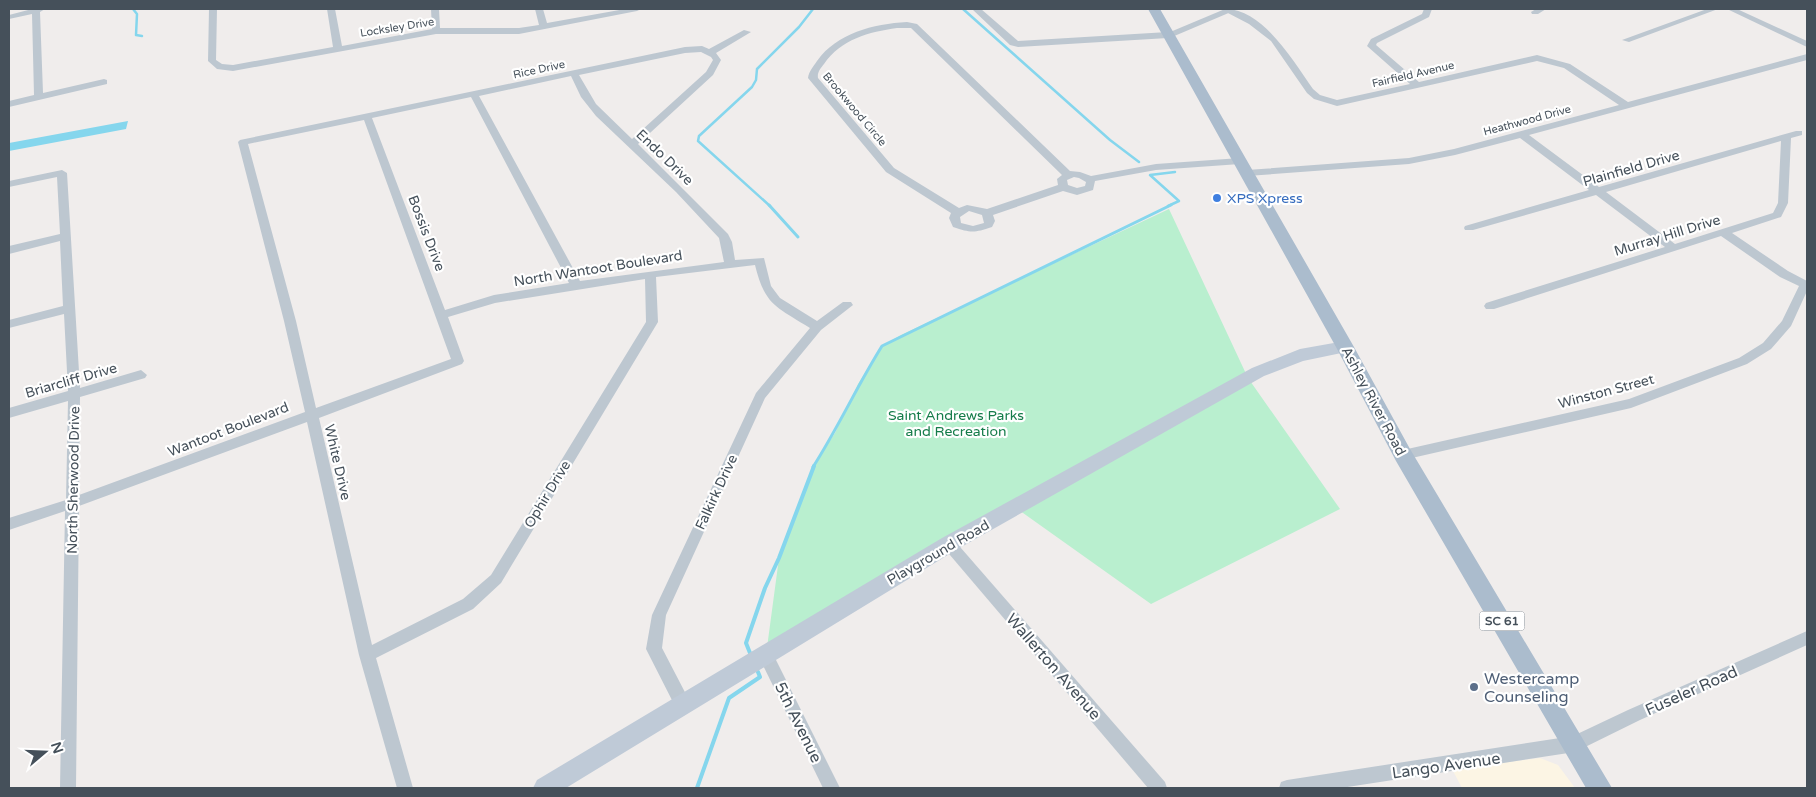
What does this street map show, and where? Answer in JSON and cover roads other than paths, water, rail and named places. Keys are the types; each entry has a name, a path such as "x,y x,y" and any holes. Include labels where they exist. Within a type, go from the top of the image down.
{"main road":[{"name":"Ashley River Road","path":"1154,9 1345,347 1403,455 1576,744 1600,788"},
{"name":"Playground Road","path":"545,788 949,544 1258,372 1300,355 1345,347"}],"street":[{"path":"9,17 38,9 39,97"},
{"name":"Locksley Drive","path":"213,9 212,61 220,68 253,65 436,31 497,32 544,27 637,9"},
{"path":"331,9 338,48"},
{"path":"435,9 436,31"},
{"path":"538,9 544,27"},
{"path":"976,9 1013,43 1018,44 1168,34 1231,9"},
{"name":"Fairfield Avenue","path":"1231,9 1274,39 1316,97 1342,103 1537,58 1568,66 1627,106"},
{"path":"1417,85 1371,46 1374,41 1426,15 1428,9"},
{"path":"1626,40 1714,9"},
{"path":"1732,9 1807,44"},
{"name":"Brookwood Circle","path":"958,212 899,178 890,170 813,78 812,73 836,44 851,37 899,24 914,26 1068,175"},
{"path":"632,144 710,73 717,60 711,52 747,32"},
{"name":"Rice Drive","path":"243,142 692,49 711,52"},
{"name":"Heathwood Drive","path":"1244,167 1409,161 1521,134 1807,57"},
{"name":"Endo Drive","path":"574,73 588,103 724,236 727,242 730,264"},
{"path":"9,104 104,82"},
{"path":"474,94 576,285"},
{"name":"Bossis Drive","path":"367,116 458,361"},
{"name":"Plainfield Drive","path":"1469,228 1799,133"},
{"path":"1521,134 1674,248"},
{"name":"Murray Hill Drive","path":"1490,306 1777,215 1783,203 1786,138"},
{"name":"White Drive","path":"243,142 290,321 367,655 404,788"},
{"path":"1088,179 1091,185 1086,190 1072,192 1063,187 1060,182 1068,175 1077,174 1088,179 1156,167 1244,167"},
{"name":"North Sherwood Drive","path":"9,184 62,173 74,394 68,788"},
{"path":"987,213 990,217 988,225 973,230 958,225 954,218 958,212 973,208 987,213 1063,187"},
{"path":"1724,233 1784,274 1806,285"},
{"path":"9,250 65,236"},
{"name":"North Wantoot Boulevard","path":"442,316 494,300 576,285 760,261 766,287 776,301 817,327"},
{"name":"Ophir Drive","path":"367,655 468,604 481,594 496,578 652,322 650,274"},
{"name":"Winston Street","path":"1403,455 1631,402 1743,361 1767,346 1787,323 1806,285"},
{"name":"Falkirk Drive","path":"683,705 654,649 659,615 760,396 817,327 847,305"},
{"path":"9,324 70,308"},
{"name":"Wantoot Boulevard","path":"9,524 73,503 458,361"},
{"name":"Briarcliff Drive","path":"9,413 141,375"},
{"name":"Wallerton Avenue","path":"949,544 1159,788"},
{"name":"Fuseler Road","path":"1576,744 1634,715 1807,638"},
{"name":"5th Avenue","path":"766,655 832,788"},
{"name":"Lango Avenue","path":"1287,788 1576,744"}],"water":[{"path":"128,121 126,129 9,151 9,143"}],"waterway":[{"path":"133,9 137,14 136,35 142,36"},
{"path":"769,206 698,141 699,136 752,87 756,80 757,69 799,27 813,9"},
{"path":"963,9 1110,140 1139,162"},
{"path":"1168,206 1179,201 1150,175 1175,172"},
{"path":"813,467 882,346 1171,205"},
{"path":"769,206 798,237"},
{"path":"750,653 746,643 765,588 779,558 814,466"},
{"path":"697,788 729,698 760,677 758,672"}],"place":[{"name":"XPS Xpress","path":"1217,198"},
{"name":"Westercamp Counseling","path":"1474,687"}],"park label":[{"name":"Saint Andrews Parks and Recreation","path":"956,424"}]}
